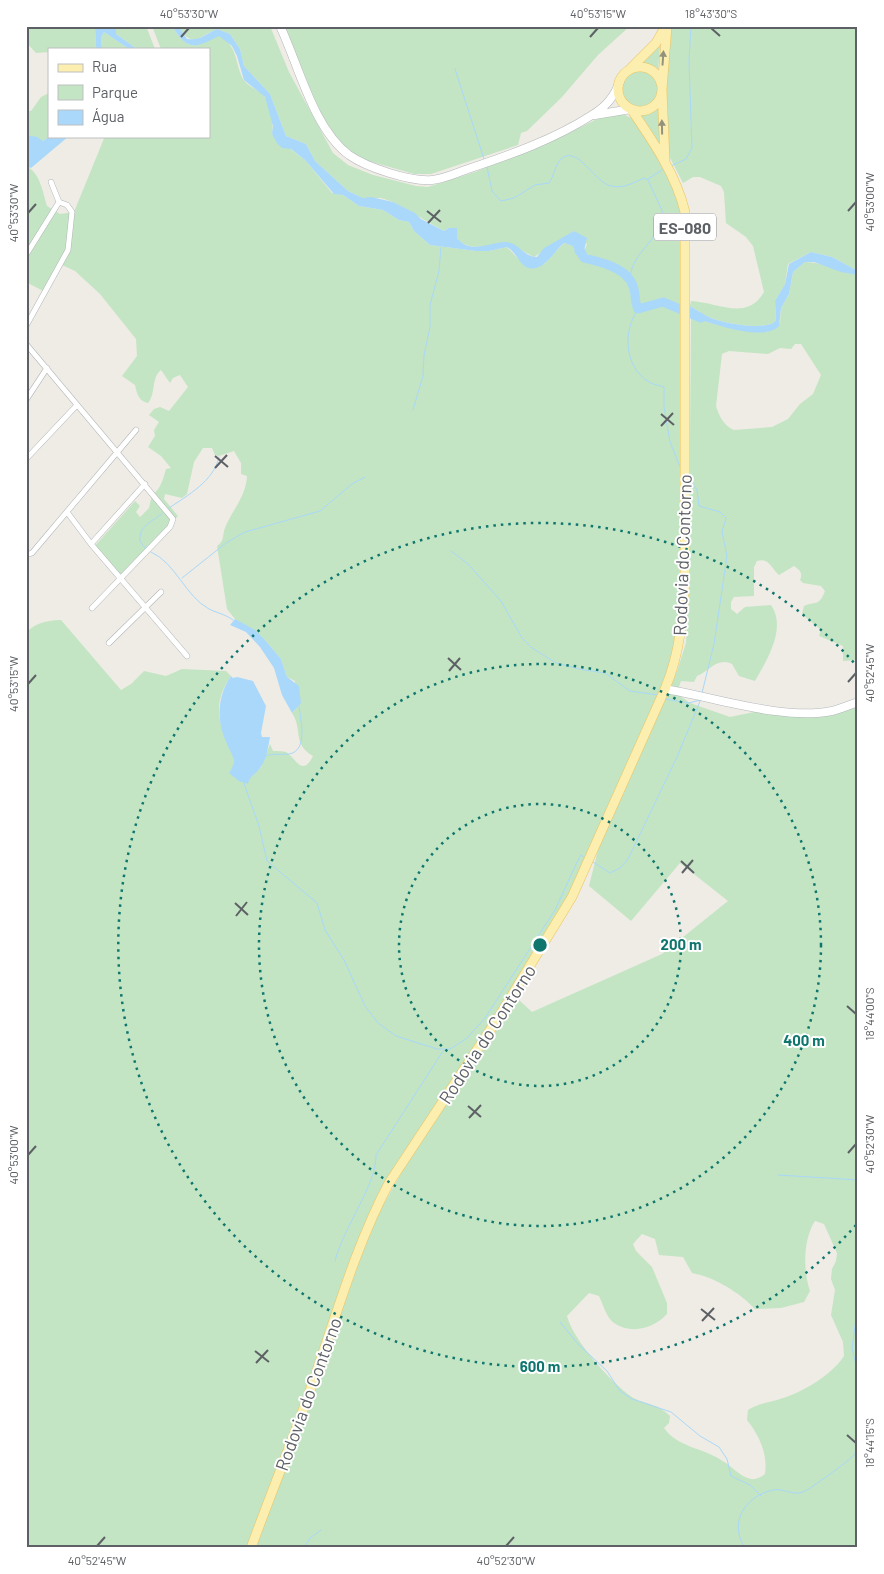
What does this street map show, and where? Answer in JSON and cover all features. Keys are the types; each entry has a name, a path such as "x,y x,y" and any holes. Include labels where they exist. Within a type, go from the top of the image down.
{"main road":[{"path":"280,26 318,116 333,139 353,158 383,170 422,180 439,178 528,147 593,115 612,98 620,81 628,72 645,68 656,74 662,90 661,97 652,108 593,115"},
{"name":"ES-080","path":"665,163 631,109 620,97 620,81 625,72 656,43 666,26"},
{"name":"ES-080","path":"665,163 662,90 666,26"},
{"name":"Rodovia do Contorno","path":"251,1548 290,1448 350,1273 378,1205 389,1183 503,1010 572,897 678,656 682,626 685,212 679,192 665,163"},
{"path":"665,689 734,705 792,712 826,712 858,702"}],"street":[{"path":"27,323 68,250 72,212 67,205 59,202 51,182"},
{"path":"26,255 59,202"},
{"path":"26,344 171,513 173,523 92,608"},
{"path":"26,400 47,368"},
{"path":"26,459 77,405"},
{"path":"27,555 119,453 136,430"},
{"path":"90,544 145,484"},
{"path":"67,512 90,544 187,656"},
{"path":"109,643 161,592"}],"green space":[{"path":"26,26 95,26 96,48 48,48 48,52 36,53 26,42"},
{"path":"116,26 146,26 155,48 136,48 116,34"},
{"path":"152,26 172,26 183,40 193,45 204,43 219,35 233,50 243,79 264,96 271,114 272,134 283,148 289,148 305,160 332,193 343,195 359,206 383,210 399,220 409,222 414,231 430,245 476,251 489,251 507,247 526,267 544,264 564,243 577,247 583,255 587,244 574,231 534,257 506,242 474,247 462,243 457,238 457,228 449,228 444,231 393,202 381,198 363,198 348,191 315,161 306,144 286,136 270,94 244,66 240,49 230,34 217,29 200,38 191,39 178,26 270,26 289,72 333,153 348,165 373,175 416,186 428,187 475,172 559,138 607,114 621,113 637,121 681,201 681,603 672,664 574,889 555,923 380,1190 371,1209 248,1548 26,1548 27,633 37,624 61,620 121,690 131,684 144,671 166,676 182,669 226,671 231,676 221,696 219,715 224,734 233,754 234,766 248,780 261,767 270,744 273,751 286,752 302,766 306,766 313,756 302,746 292,713 295,710 295,681 287,677 281,659 265,640 235,619 227,609 217,546 222,540 228,521 244,490 247,476 241,474 241,463 234,451 219,456 215,455 212,448 203,448 194,462 187,494 182,498 165,494 164,499 178,516 119,577 93,548 135,501 140,506 136,512 140,517 149,508 152,495 160,487 166,469 171,468 161,456 148,447 155,436 154,430 159,422 149,415 154,409 160,407 169,411 188,387 180,375 173,378 170,383 161,370 156,377 148,403 142,400 138,396 135,385 122,376 137,356 136,339 100,294 75,271 62,265 45,292 26,282 26,256 31,249 26,245 26,166 38,178 47,206 60,214 74,212 104,138 210,138 210,48 161,48"},
{"path":"278,26 630,26 598,55 562,97 527,131 521,133 518,145 431,174 414,174 355,157 331,136"},
{"path":"670,26 858,26 858,271 832,257 811,252 788,264 785,284 775,301 776,320 771,324 755,326 726,322 711,318 690,306 691,301 740,308 749,306 757,301 764,292 753,246 746,237 726,223 724,192 721,186 700,177 693,177 683,183 670,158 667,143 664,62"},
{"path":"104,32 128,48 102,48 101,38"},
{"path":"658,45 660,46 658,71 647,64 639,64"},
{"path":"640,70 653,76 659,89 653,102 640,108 627,102 621,89 627,76"},
{"path":"48,94 48,137 43,141 26,135 26,111 31,111 41,97"},
{"path":"659,105 660,152 636,114 650,113"},
{"path":"805,262 858,275 858,660 843,661 843,646 819,636 821,630 802,614 804,606 816,603 821,599 825,591 821,586 803,583 800,580 800,572 794,566 779,575 770,564 761,560 757,561 754,567 754,596 734,597 731,602 731,609 737,614 745,607 771,605 775,614 777,624 774,644 755,681 739,676 732,664 722,662 697,676 694,682 681,681 678,690 680,696 690,703 730,717 759,711 804,714 858,703 858,1548 256,1548 373,1223 404,1168 506,1015 519,1000 532,1012 662,954 728,901 680,863 631,921 589,886 599,846 677,671 686,643 689,571 691,317 714,324 767,332 780,322 781,308 789,294 793,272","holes":["795,344 801,344 821,375 813,394 800,404 788,419 772,427 734,430 727,426 720,417 716,406 722,354 729,351 768,354 780,348 791,349","815,1221 824,1224 837,1253 831,1279 835,1290 831,1315 843,1342 844,1356 831,1371 805,1389 748,1410 747,1420 759,1438 764,1452 766,1467 765,1474 758,1478 747,1478 725,1462 683,1443 669,1434 664,1428 669,1423 670,1416 659,1408 634,1398 621,1389 584,1348 567,1316 589,1293 599,1296 607,1314 614,1323 628,1329 649,1326 667,1314 667,1303 652,1267 636,1251 633,1244 642,1234 655,1239 659,1255 683,1257 692,1273 726,1286 755,1309 781,1308 804,1302 810,1291 805,1265 806,1246"]}],"water":[{"path":"95,26 116,26 116,34 136,48 128,48 104,32 101,38 102,48 96,48"},
{"path":"172,26 178,26 187,39 199,38 217,29 230,34 240,49 244,66 270,94 286,136 306,144 315,161 348,191 363,198 371,197 393,202 444,231 449,228 457,228 457,238 468,246 474,247 506,242 514,244 528,255 537,257 544,248 574,231 587,238 583,255 578,257 574,251 576,247 564,243 547,261 532,269 526,267 507,247 489,251 476,251 430,245 414,231 409,222 399,220 383,210 359,206 343,195 334,194 305,160 291,149 282,148 277,143 272,134 273,126 265,97 244,80 232,46 219,36 198,45 188,44"},
{"path":"26,135 37,137 43,141 48,137 67,138 31,168 26,166"},
{"path":"811,252 832,257 858,271 858,275 841,272 814,262 805,262 793,272 789,294 781,308 779,326 771,331 749,332 736,330 691,317 690,306 711,318 725,322 755,326 771,324 776,320 775,301 785,284 789,264"},
{"path":"235,619 255,630 265,640 281,659 287,677 299,686 301,703 292,713 282,695 274,668 260,647 246,632 230,625"},
{"path":"231,676 233,678 237,677 253,681 266,706 261,733 262,737 270,737 267,753 264,761 248,784 239,781 229,773 234,761 221,727 221,701 226,684"}],"waterway":[{"path":"671,166 686,159 692,148 689,61 691,26"},
{"path":"455,69 484,159"},
{"path":"487,167 492,191 501,201 514,198 535,185 549,183 559,161 567,156 573,156 580,160 599,178 611,186 624,186 644,178 648,180"},
{"path":"648,179 662,170"},
{"path":"630,278 635,261 657,232 664,215 648,180"},
{"path":"578,246 584,258 613,267 630,280 638,309 663,302 701,318"},
{"path":"413,410 423,376 424,355 430,327 430,305 439,271 441,247"},
{"path":"639,308 630,327 628,337 630,358 634,367 641,375 651,383 664,387 664,407 670,442 681,469"},
{"path":"169,508 206,480 216,466 219,457"},
{"path":"182,578 226,543 245,532 320,511 352,484 365,477"},
{"path":"691,481 697,490 699,506 720,512 726,518 722,532 727,556 714,644 702,693"},
{"path":"145,548 140,541 141,532 146,525 162,514"},
{"path":"451,551 468,564 501,601 522,638 532,648 556,663 605,673 630,691 658,695"},
{"path":"151,552 160,557 174,571 193,596 201,603 209,609 233,620"},
{"path":"665,699 689,703 700,700"},
{"path":"593,862 610,873 620,868 628,859 677,757 701,699"},
{"path":"265,756 289,754 295,752 299,747 302,733 299,706"},
{"path":"243,781 259,826 267,861 317,903 325,930 344,960 365,1006 378,1023 396,1036 437,1049 450,1049 466,1039 485,1018 555,910 581,855 585,858"},
{"path":"335,1261 339,1248 366,1193 375,1167 376,1155 443,1051"},
{"path":"778,1175 858,1180"},
{"path":"858,1243 858,1259"},
{"path":"858,1305 852,1348 858,1373"},
{"path":"560,1322 577,1343 607,1371 620,1391 632,1399 671,1412 700,1436 719,1447 727,1459 731,1476 750,1485 761,1496"},
{"path":"745,1548 740,1539 738,1529 739,1520 747,1504 763,1493 773,1490 796,1493 807,1490 851,1458 858,1445"},
{"path":"304,1548 310,1538 321,1530"}]}
